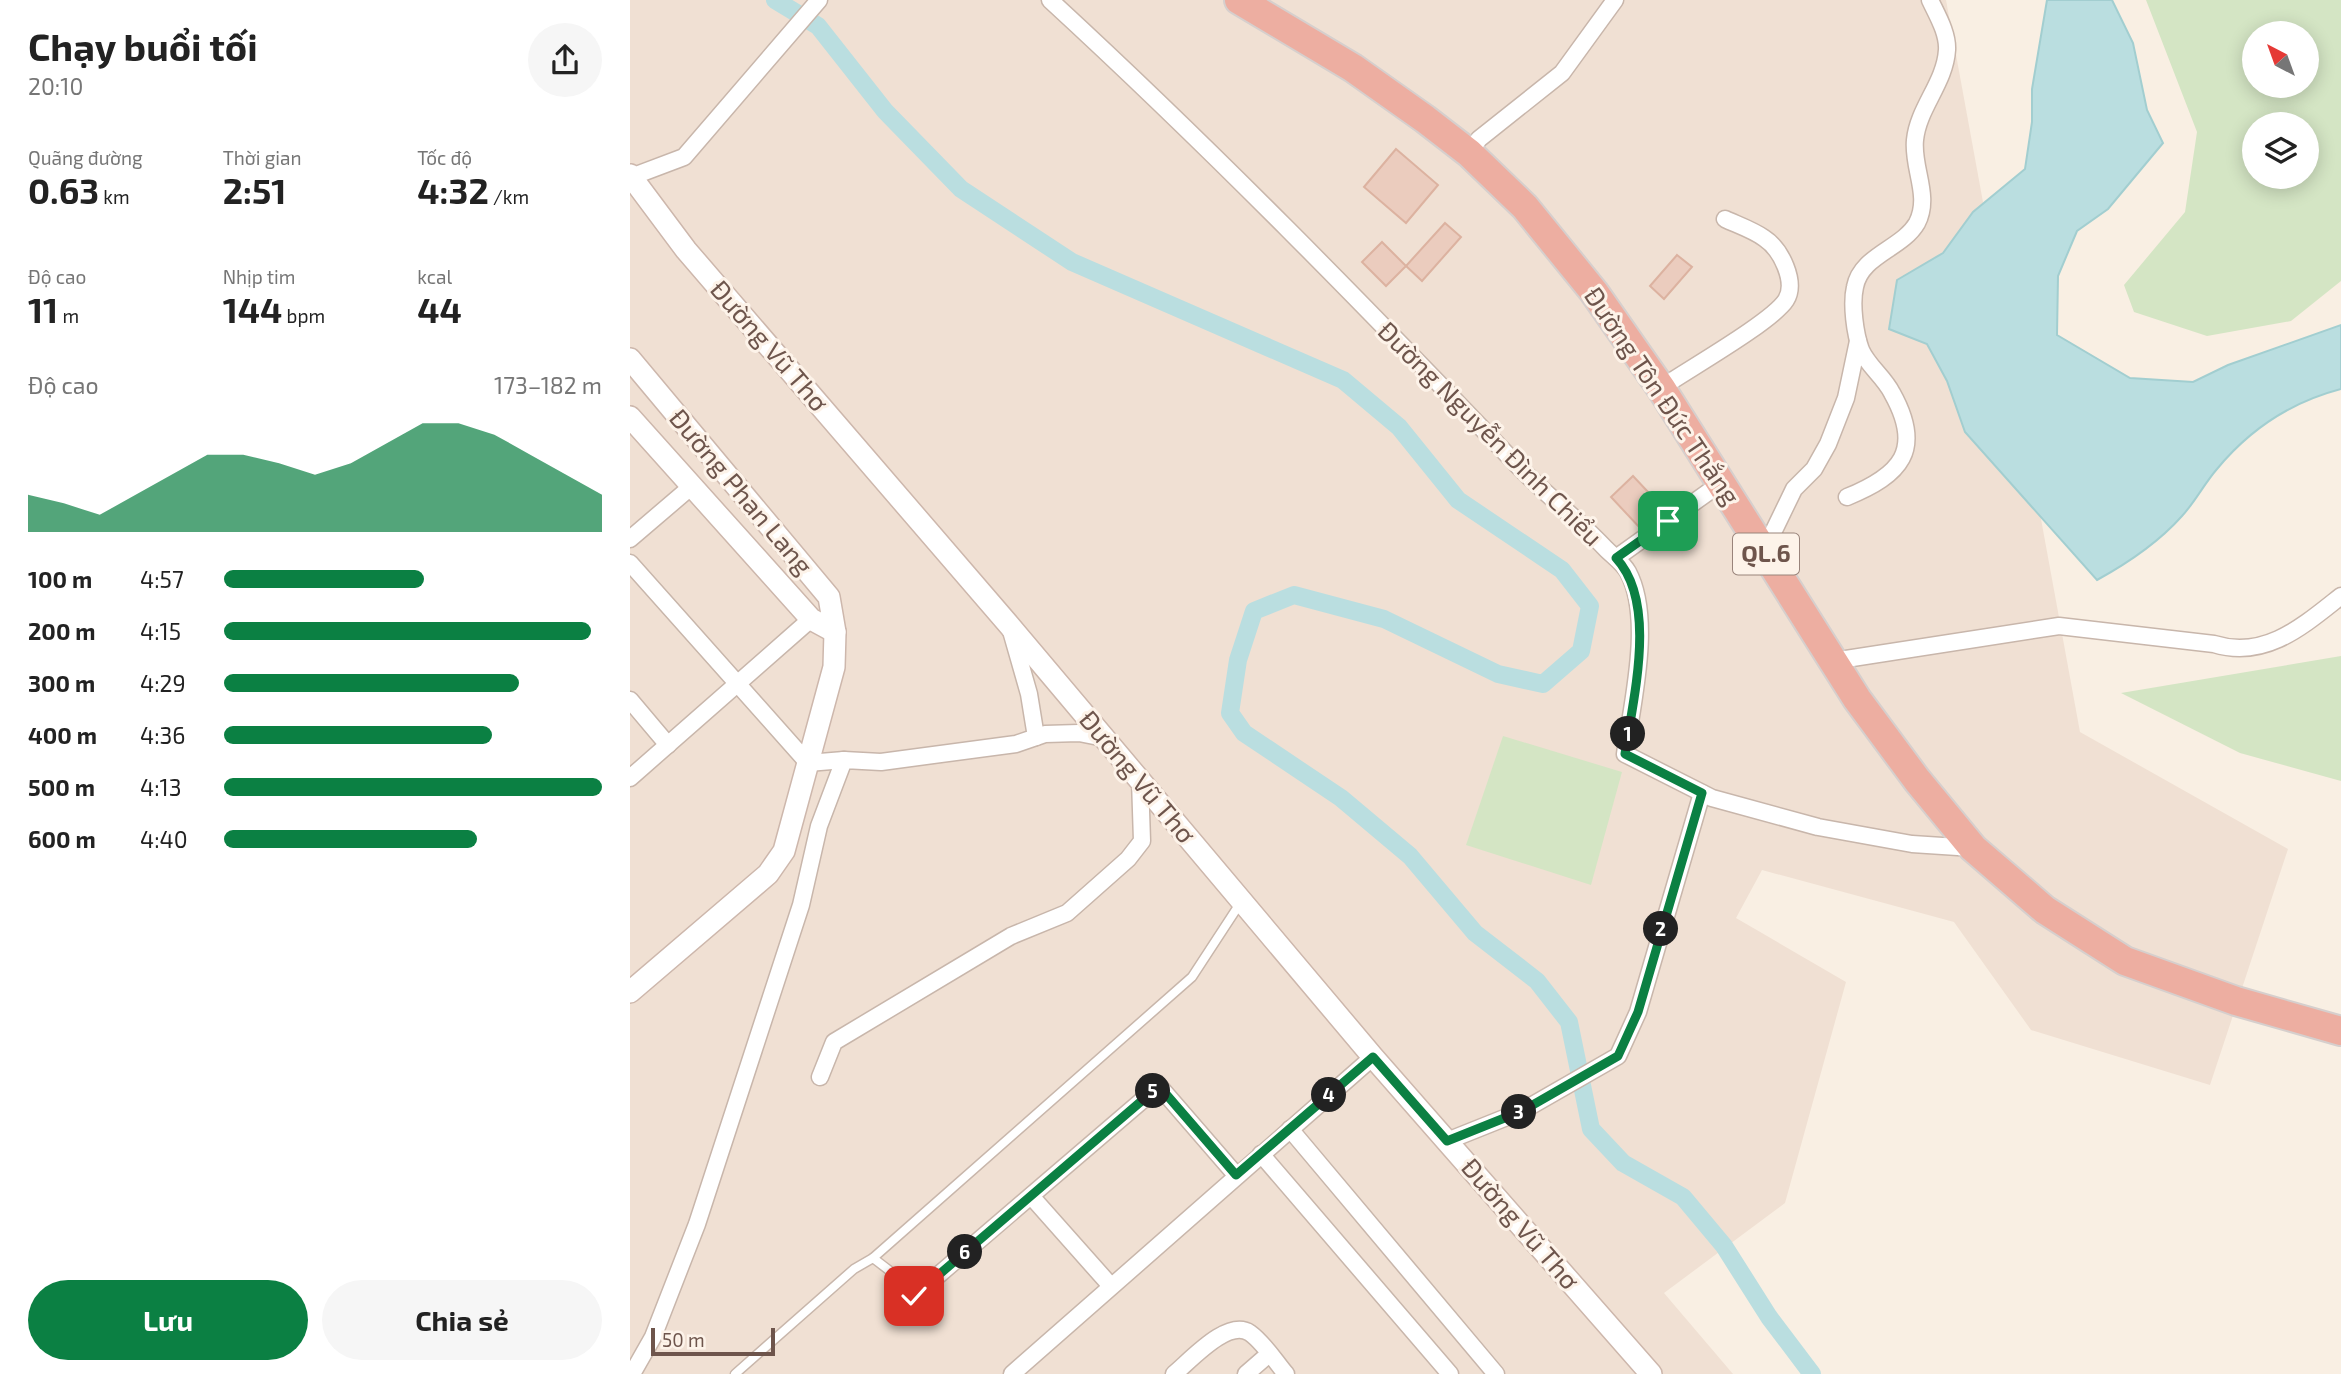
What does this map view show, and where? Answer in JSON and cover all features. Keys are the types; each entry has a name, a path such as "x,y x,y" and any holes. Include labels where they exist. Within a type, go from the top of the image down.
{"highway":[{"name":"Đường Tôn Đức Thắng","path":"1239,0 1353,68 1469,153 1525,206 1594,292 1661,388 1833,661 1917,780 1973,848 2045,910 2125,961 2236,1001 2341,1031"}],"main road":[{"name":"Đường Vũ Thơ","path":"631,176 686,250 1009,625 1373,1057 1651,1374"},
{"name":"Đường Phan Lang","path":"630,359 829,597 835,632 834,667 783,851 768,874 630,992"},
{"name":"Đường Phan Lang","path":"630,417 811,619 835,632"},
{"path":"692,486 717,463"}],"street":[{"path":"631,176 684,157 819,0"},
{"name":"Đường Nguyễn Đình Chiểu","path":"1050,0 1198,138 1452,395 1520,468 1583,524 1628,571 1639,612 1637,669 1625,754 1702,793 1818,827 1912,844 1973,848"},
{"path":"1469,153 1494,127 1562,73 1615,0"},
{"path":"1764,551 1794,489 1814,469 1828,444 1846,398 1858,341 1855,286 1860,275 1883,252 1908,235 1922,211 1923,194 1917,173 1915,138 1940,77 1947,51 1942,28 1930,0"},
{"path":"1661,388 1760,322 1787,298 1790,282 1775,248 1765,239 1725,219"},
{"path":"1847,497 1894,470 1905,457 1907,444 1892,391 1863,353 1858,341"},
{"path":"1616,558 1721,483"},
{"path":"630,539 692,486"},
{"path":"630,563 807,764 844,760 881,762 1016,744 1036,737 1079,733 1104,738"},
{"path":"1833,661 2059,626 2214,644 2229,649 2255,649 2294,633 2341,596"},
{"path":"630,778 811,619"},
{"path":"1009,625 1029,694 1036,737"},
{"path":"630,700 668,745"},
{"path":"632,1374 653,1337 697,1224 802,905 819,826 844,760"},
{"path":"820,1077 834,1042 1011,936 1067,913 1128,859 1142,841 1140,780"},
{"path":"1447,1141 1522,1111 1604,1067 1618,1056 1638,1012 1702,793"},
{"path":"1012,1374 1110,1285 1373,1057"},
{"path":"914,1296 1159,1086 1236,1175"},
{"path":"1290,1129 1496,1374"},
{"path":"1261,1154 1450,1374"},
{"path":"1031,1196 1110,1285"},
{"path":"1174,1374 1226,1331 1239,1328 1250,1333 1286,1374"},
{"path":"1246,1374 1269,1354"}],"lane":[{"path":"735,1374 854,1269 873,1258 1192,977 1242,901"},
{"path":"873,1258 890,1270 914,1296"}],"shaded area":[{"path":"630,0 1946,0 2080,732 2288,849 2210,1085 2031,1030 1954,922 1762,870 1736,918 1846,982 1785,1203 1664,1293 1733,1374 630,1374"}],"green space":[{"path":"2146,0 2341,0 2341,281 2291,321 2207,336 2134,312 2124,285 2185,212 2197,132"},
{"path":"2341,656 2341,781 2240,753 2121,693"},
{"path":"1503,736 1622,772 1591,885 1466,845"}],"water":[{"path":"2047,0 2112,0 2133,43 2147,110 2163,143 2108,209 2077,231 2058,276 2057,335 2130,378 2193,382 2228,365 2341,325 2341,389 2288,409 2243,441 2212,475 2173,526 2153,544 2097,580 1965,432 1947,381 1927,344 1889,329 1897,280 1943,253 1973,212 2025,169 2032,122 2032,89"}],"building":[{"path":"1396,149 1438,185 1406,223 1364,187"},
{"path":"1445,223 1461,237 1422,281 1406,266"},
{"path":"1382,242 1406,266 1386,286 1362,262"},
{"path":"1677,255 1692,267 1664,299 1650,286"},
{"path":"1633,476 1665,510 1640,528 1611,497"}],"waterway":[{"path":"775,0 818,26 885,111 961,189 1072,262 1343,380 1399,427 1458,500 1562,570 1590,606 1581,651 1543,684 1498,674 1384,619 1294,595 1254,611 1238,660 1230,713 1244,733 1341,798 1410,856 1475,933 1537,981 1569,1022 1591,1129 1623,1163 1683,1197 1724,1246 1769,1317 1812,1374"}],"route":[{"path":"914,1296 1159,1086 1236,1175 1373,1057 1447,1141 1522,1111 1604,1067 1618,1056 1638,1012 1702,793 1625,754 1637,669 1639,612 1628,571 1616,558 1668,521"}]}
